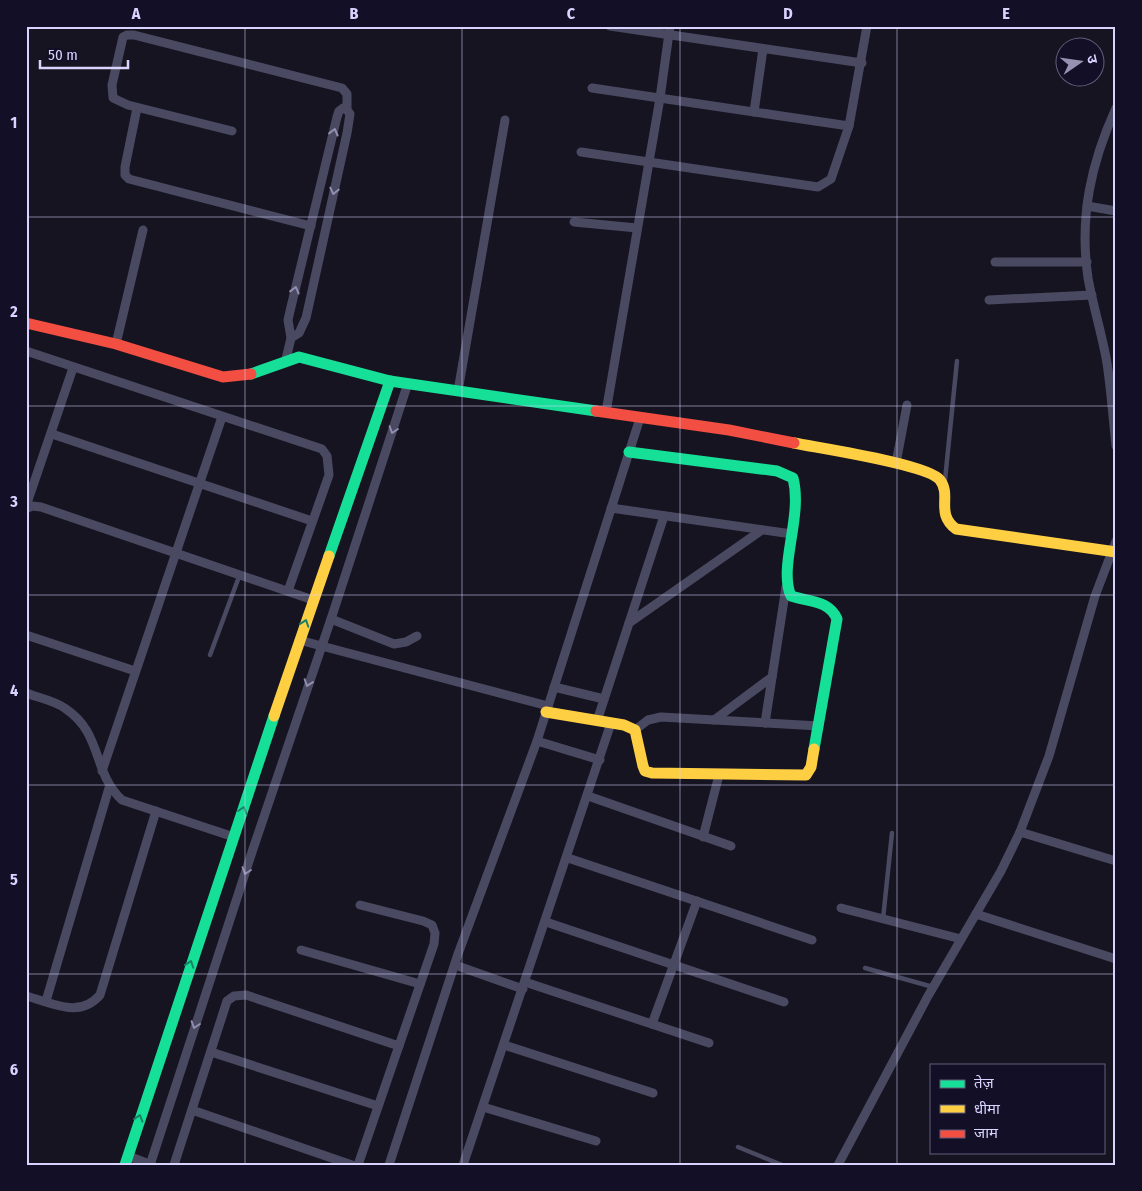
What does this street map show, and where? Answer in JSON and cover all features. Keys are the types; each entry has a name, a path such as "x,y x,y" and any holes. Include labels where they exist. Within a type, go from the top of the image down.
{"street":[{"path":"610,26 670,31 764,49 862,63"},
{"path":"581,152 648,164 818,187 831,179 849,126 862,63 867,26"},
{"path":"606,412 670,31"},
{"path":"232,131 137,108 118,102 113,98 111,92 123,37 127,34 342,88 347,94 347,110 350,114 347,133 306,318 299,332 291,338"},
{"path":"754,112 764,49"},
{"path":"592,88 849,126"},
{"path":"137,108 125,167 125,175 129,179 311,226"},
{"path":"286,359 291,338 288,320 290,311 339,111 343,108 347,110"},
{"path":"1116,108 1100,143 1093,166 1085,230 1092,295 1107,364 1116,446"},
{"path":"458,391 505,120"},
{"path":"1087,206 1116,211"},
{"path":"574,222 637,228"},
{"path":"116,344 143,230"},
{"path":"995,262 1087,262"},
{"path":"989,300 1092,295"},
{"path":"26,323 116,344 223,377 239,378 286,359 311,358 390,381 729,430 896,463 931,474 940,480 944,492 944,514 948,523 956,529 1115,548 1095,596 1049,756 1020,832 976,914 933,987 838,1165"},
{"path":"26,351 322,449 327,456 329,475 288,591"},
{"path":"73,368 26,507 41,507 313,600"},
{"path":"390,381 299,640 126,1160 151,1165 408,383"},
{"path":"896,463 907,405"},
{"path":"102,772 222,417"},
{"path":"388,1165 455,965 537,741 640,418"},
{"path":"52,434 312,520"},
{"path":"630,452 786,473 793,478 797,488 792,534 765,723"},
{"path":"611,508 792,534"},
{"path":"597,721 664,516"},
{"path":"629,622 762,530"},
{"path":"299,640 547,709 597,721 624,725 635,730 639,739 640,761 644,771 652,773 719,775 806,775 812,767 837,618 834,609 829,605 791,596 786,585"},
{"path":"331,619 394,644 406,642 418,636"},
{"path":"26,634 135,671"},
{"path":"714,720 772,677"},
{"path":"554,687 604,700"},
{"path":"26,693 65,707 81,721 92,736 102,772 109,788 122,800 234,837"},
{"path":"635,730 648,720 655,718 819,726"},
{"path":"463,1165 568,858 611,723"},
{"path":"537,741 600,760"},
{"path":"703,836 719,775"},
{"path":"46,1001 109,788"},
{"path":"588,796 731,846"},
{"path":"26,996 80,1009 92,1004 100,995 156,811"},
{"path":"1020,832 1116,861"},
{"path":"568,858 812,940"},
{"path":"652,1024 697,901"},
{"path":"358,1165 434,944 435,933 432,925 423,921 360,905"},
{"path":"841,908 961,939"},
{"path":"976,914 1116,959"},
{"path":"546,922 784,1002"},
{"path":"301,950 420,984"},
{"path":"455,965 709,1043"},
{"path":"174,1165 227,1001 234,996 246,995 399,1046"},
{"path":"504,1045 653,1093"},
{"path":"210,1052 378,1106"},
{"path":"483,1107 596,1142"},
{"path":"192,1110 352,1165"}],"lane":[{"path":"944,492 957,361"},
{"path":"210,655 240,574"},
{"path":"883,919 892,833"},
{"path":"865,968 933,987"},
{"path":"738,1147 782,1165"}],"traffic: fast":[{"path":"251,374 299,357 390,381 596,411"},
{"path":"329,556 390,381"},
{"path":"629,452 777,471 793,478 795,509 787,571 791,596 824,605 829,608 837,619 814,749"},
{"path":"125,1165 274,716"}],"traffic: slow":[{"path":"794,443 895,463 931,474 940,480 943,486 946,517 956,529 1116,552"},
{"path":"274,716 329,556"},
{"path":"546,712 624,725 635,730 643,766 645,771 652,773 806,775 811,767 814,749"}],"traffic: jam":[{"path":"26,323 116,344 223,377 251,374"},
{"path":"596,411 729,430 794,443"}]}
